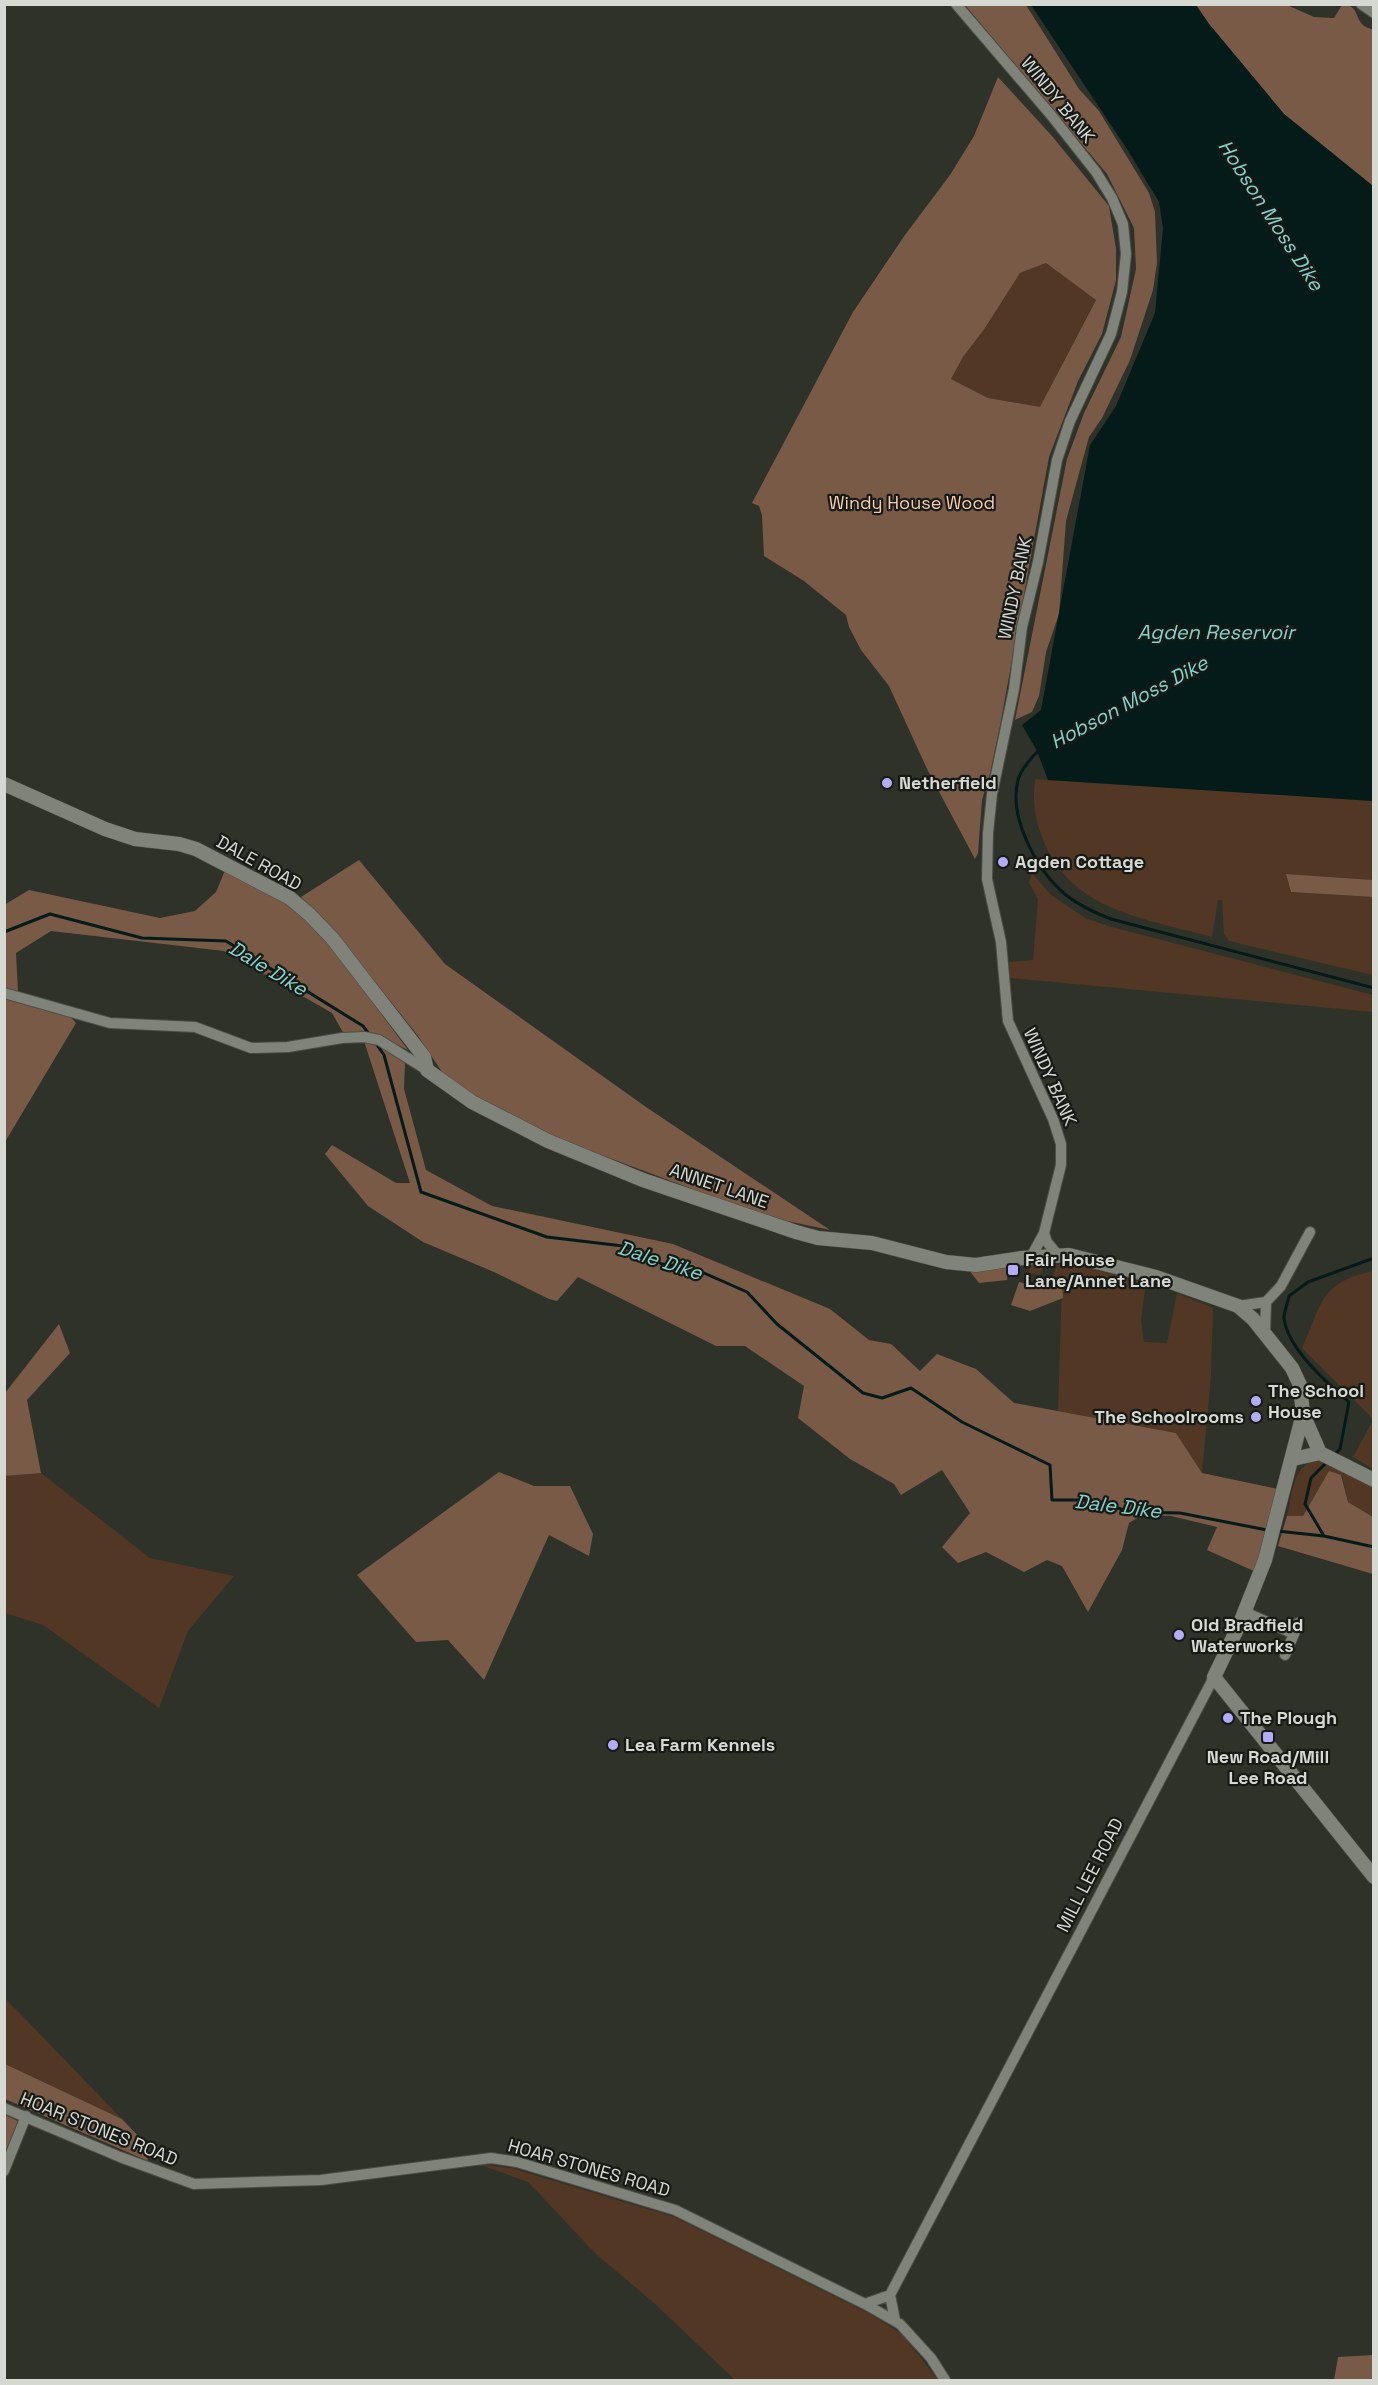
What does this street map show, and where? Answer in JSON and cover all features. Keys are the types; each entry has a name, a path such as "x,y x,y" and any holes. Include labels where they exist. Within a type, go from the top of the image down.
{"street":[{"name":"WINDY BANK","path":"956,4 1051,115 1096,172 1112,198 1123,224 1126,254 1122,292 1111,334 1070,421 1057,460 1038,562 1022,627 1014,689 992,794 987,833 987,879 1001,942 1008,1021 1053,1119 1061,1144 1061,1165 1044,1233 1027,1257"},
{"path":"1360,4 1374,13"},
{"name":"DALE ROAD","path":"4,784 105,829 135,839 179,844 196,849 290,898 332,938 424,1057 427,1070"},
{"path":"4,993 110,1023 195,1027 251,1048 288,1047 342,1038 364,1037 379,1040 427,1070"},
{"name":"ANNET LANE","path":"427,1070 472,1102 548,1141 643,1180 796,1232 818,1238 872,1243 946,1262 976,1265 1027,1257 1069,1255 1156,1277 1238,1306"},
{"path":"1044,1233 1047,1242 1057,1254"},
{"path":"1238,1306 1266,1302 1281,1286 1310,1233"},
{"path":"1264,1333 1266,1302"},
{"path":"1238,1306 1253,1318 1292,1368 1300,1385 1303,1414 1321,1454"},
{"name":"MILL LEE ROAD","path":"890,2295 1214,1677 1245,1612 1265,1560 1303,1414"},
{"path":"1293,1459 1321,1454 1374,1480"},
{"path":"1245,1612 1294,1634"},
{"path":"1285,1655 1298,1623"},
{"path":"1214,1677 1374,1877"},
{"name":"HOAR STONES ROAD","path":"4,2108 129,2161 194,2184 321,2180 491,2158 517,2162 675,2210 865,2304 895,2320 932,2358 945,2380"},
{"path":"4,2171 26,2116"},
{"path":"865,2304 890,2295 895,2320"}],"shaded area":[{"path":"1046,263 1096,299 1040,408 988,398 951,379 963,357 985,328 1020,273"},
{"path":"1035,779 1373,801 1373,880 1286,874 1291,892 1373,897 1373,975 1229,941 1224,934 1222,900 1218,900 1212,937 1138,917 1092,898 1073,883 1057,865 1044,842 1035,811"},
{"path":"1032,873 1050,894 1085,918 1373,995 1373,1012 1010,978 1009,962 1033,960 1038,899 1029,883"},
{"path":"1066,1261 1146,1283 1141,1320 1144,1342 1167,1343 1177,1293 1213,1308 1211,1376 1202,1473 1176,1433 1058,1411 1062,1281 1052,1278 1057,1265"},
{"path":"1046,1262 1040,1275 1029,1273 1029,1263"},
{"path":"1374,1271 1373,1419 1302,1348 1319,1307 1332,1289 1355,1276"},
{"path":"1373,1420 1374,1469 1353,1457"},
{"path":"1319,1459 1373,1486 1373,1517 1348,1502 1342,1476 1329,1472 1302,1517 1287,1516 1299,1473 1310,1462"},
{"path":"41,1473 150,1558 234,1576 188,1631 159,1708 43,1625 5,1613 5,1476"},
{"path":"5,1998 122,2119 5,2064"},
{"path":"478,2164 511,2168 674,2217 870,2314 902,2334 938,2380 735,2380 654,2303 596,2254 528,2182"}],"green space":[{"path":"965,5 1026,5 1079,89 1099,111 1149,193 1155,212 1157,263 1153,290 1130,360 1102,418 1089,437 1066,521 1059,614 1046,652 1039,696 1032,712 1015,720 1067,459 1084,413 1121,337 1136,269 1134,228 1107,174"},
{"path":"1196,5 1287,5 1314,17 1334,18 1342,5 1354,9 1360,22 1373,30 1373,186 1284,114 1209,24"},
{"name":"Windy House Wood","path":"998,77 1052,136 1109,206 1116,249 1116,280 1102,334 1078,381 1049,457 1000,726 982,800 978,853 975,859 928,771 889,686 861,650 849,627 846,615 804,581 764,556 762,515 759,506 752,503 853,312 905,235 950,175 974,136","holes":["1046,263 1096,300 1040,407 988,398 951,379 963,357 985,328 1020,273"]},
{"path":"359,860 445,964 646,1107 830,1230 787,1221 719,1199 548,1135 448,1081 418,1036 337,934 301,897"},
{"path":"226,868 285,901 328,942 408,1050 377,1035 344,1034 332,1013 224,951 51,931 16,953 18,992 5,989 4,905 29,890 160,918 195,911 216,892"},
{"path":"1286,874 1373,880 1373,897 1291,892"},
{"path":"5,996 67,1013 76,1023 5,1142"},
{"path":"364,1041 379,1043 405,1063 404,1089 426,1170 492,1206 673,1244 830,1309 869,1340 891,1344 920,1371 937,1354 976,1369 1014,1403 1176,1433 1202,1473 1278,1489 1256,1572 1207,1550 1217,1527 1171,1516 1142,1515 1129,1523 1122,1550 1088,1612 1062,1566 1047,1560 1024,1572 986,1552 958,1563 942,1547 970,1513 942,1470 901,1495 894,1484 850,1459 798,1418 804,1386 745,1346 716,1346 578,1277 557,1301 549,1299 494,1272 423,1242 368,1206 325,1154 332,1145 396,1183 410,1183"},
{"path":"1008,1266 1007,1280 979,1283 969,1270"},
{"path":"1051,1281 1062,1285 1063,1298 1030,1311 1011,1305 1019,1282 1041,1288"},
{"path":"59,1324 70,1353 27,1400 41,1473 5,1476 5,1393"},
{"path":"1329,1471 1341,1475 1348,1502 1373,1517 1373,1574 1278,1546 1287,1516 1303,1516"},
{"path":"499,1472 534,1486 570,1486 593,1534 589,1556 549,1535 484,1680 448,1640 416,1642 357,1575"},
{"path":"5,2064 122,2119 140,2138 148,2161 5,2099"},
{"path":"5,2115 18,2121 5,2158"},
{"path":"1373,2355 1373,2380 1334,2380 1338,2357"}],"water":[{"name":"Agden Reservoir","path":"1031,5 1196,5 1209,24 1284,114 1373,186 1373,801 1048,780 1037,751 1022,725 1041,710 1090,445 1116,406 1155,313 1163,228 1159,202 1127,149"}],"waterway":[{"path":"1039,750 1019,776 1016,795 1017,811 1021,827 1036,859 1055,885 1071,899 1111,919 1374,988"},
{"name":"Dale Dike","path":"4,932 50,914 142,938 226,941 363,1026 369,1034"},
{"name":"Dale Dike","path":"375,1042 384,1055 421,1192 547,1237 623,1246 662,1264 697,1270 747,1292 777,1324 863,1393 882,1398 911,1388 962,1422 1050,1465 1052,1500 1090,1500 1131,1512 1180,1513 1267,1530"},
{"path":"1334,1455 1340,1449 1349,1402 1300,1353 1287,1329 1285,1313 1289,1296 1308,1282 1374,1258"},
{"path":"1324,1536 1305,1504 1311,1478 1327,1462"},
{"name":"Dale Dike","path":"1277,1531 1324,1536 1374,1547"}],"place":[{"name":"Netherfield","path":"887,783"},
{"name":"Agden Cottage","path":"1003,862"},
{"name":"Fair House Lane/Annet Lane","path":"1013,1270"},
{"name":"The School House","path":"1256,1401"},
{"name":"The Schoolrooms","path":"1256,1417"},
{"name":"Old Bradfield Waterworks","path":"1179,1635"},
{"name":"The Plough","path":"1228,1718"},
{"name":"New Road/Mill Lee Road","path":"1268,1737"},
{"name":"Lea Farm Kennels","path":"613,1745"}],"water label":[{"name":"Hobson Moss Dike","path":"1271,215"},
{"name":"Hobson Moss Dike","path":"1129,702"}]}
